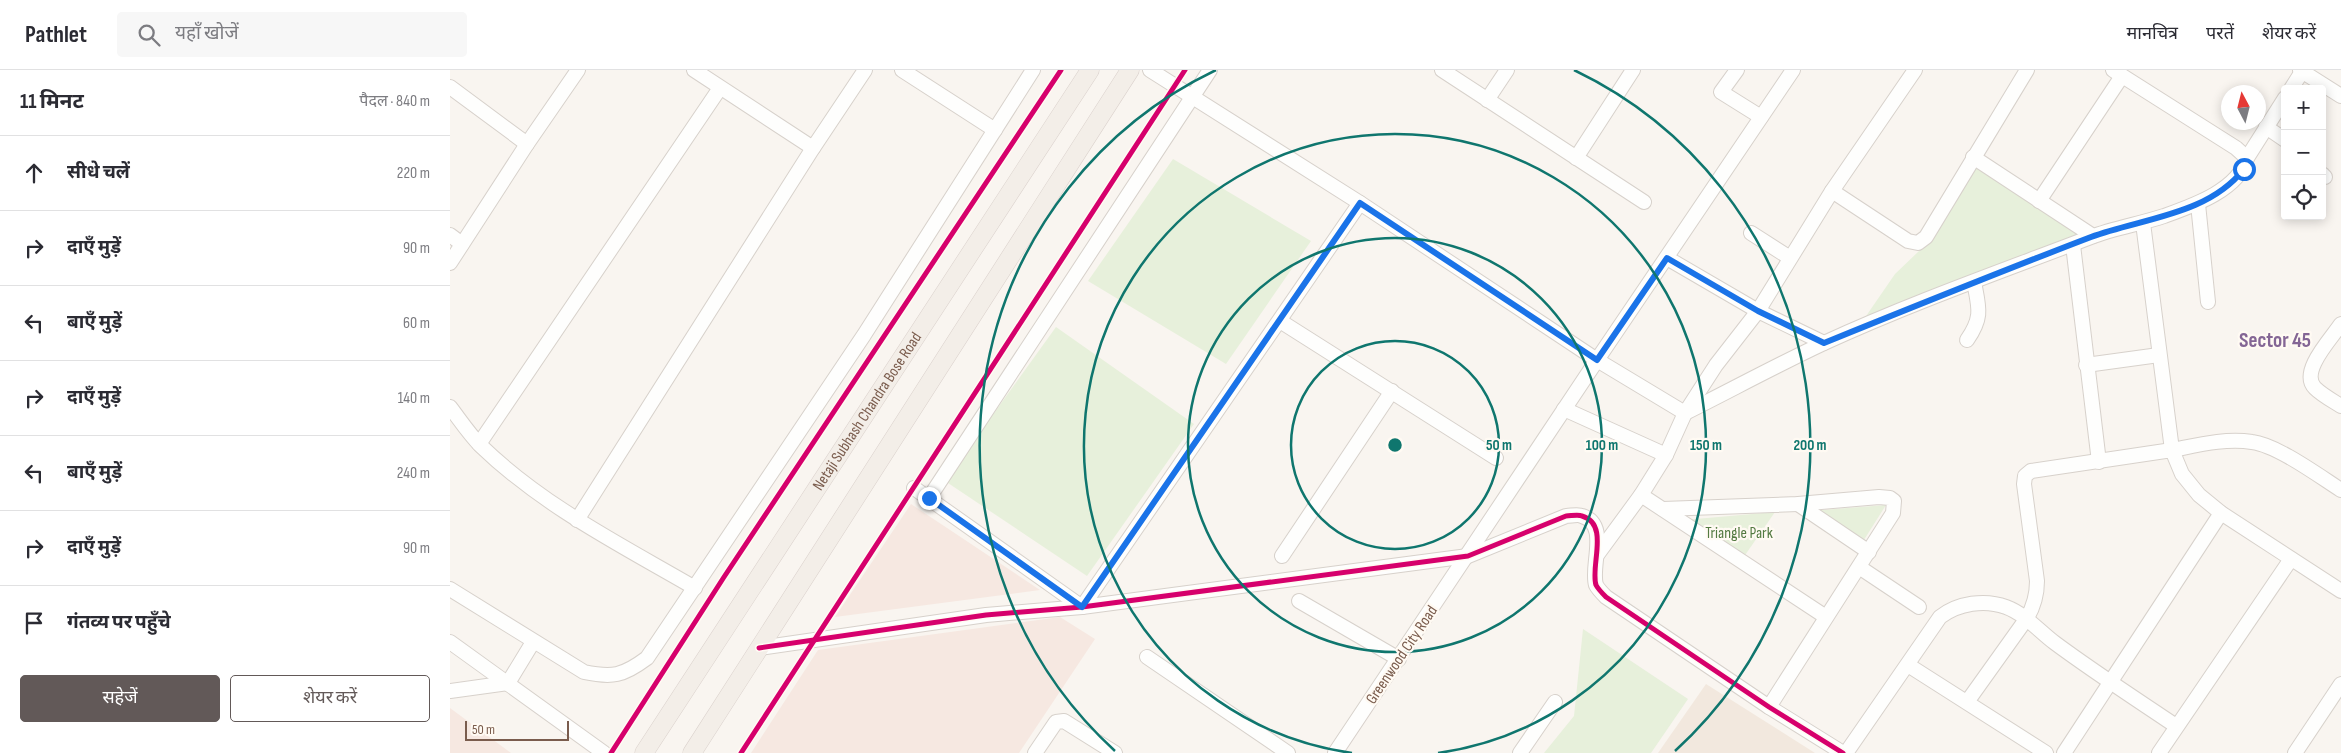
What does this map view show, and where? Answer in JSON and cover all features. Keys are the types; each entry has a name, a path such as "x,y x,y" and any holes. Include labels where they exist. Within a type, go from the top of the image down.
{"main road":[{"name":"Netaji Subhash Chandra Bose Road","path":"644,753 710,648 1090,70"},
{"path":"692,753 1130,70"}],"street":[{"path":"450,263 527,144 578,70"},
{"path":"694,70 813,148"},
{"path":"577,520 813,148 865,70"},
{"path":"902,70 994,130"},
{"path":"450,589 584,672 606,676 629,671 647,658 858,343 1033,70"},
{"path":"1150,70 1360,203 1597,360 1685,413"},
{"path":"929,498 1210,70"},
{"path":"1442,70 1644,202"},
{"path":"1487,100 1507,70"},
{"path":"1576,158 1633,70"},
{"path":"1737,70 1721,92 1761,117"},
{"name":"Greenwood City Road","path":"1336,753 1564,409 1793,70"},
{"path":"1597,555 1641,495 1666,455 1685,413 1716,365 1758,311 1832,191 1915,70"},
{"path":"1832,191 1908,242 1918,243 1926,237 2027,70"},
{"path":"2293,85 2302,70 2341,96"},
{"path":"2039,201 2118,73 2236,148 2247,158"},
{"path":"450,87 527,144"},
{"path":"479,444 720,88"},
{"path":"2281,104 2266,127 2281,137"},
{"path":"1685,413 1824,343 2093,236 2143,223 2198,204 2236,179 2244,169 2247,158 2264,130"},
{"path":"1973,158 2093,236"},
{"path":"1082,607 1360,203"},
{"path":"2198,204 2208,302"},
{"path":"2143,223 2172,450 2182,474 2199,495 2221,514 2341,591"},
{"path":"1751,233 1790,258"},
{"path":"450,235 462,244"},
{"path":"2073,244 2099,462"},
{"path":"1667,258 1758,311 1824,343"},
{"path":"1967,340 1977,325 1979,318 1974,282"},
{"path":"1280,321 1496,458"},
{"path":"2341,324 2312,366 2310,378 2315,388 2341,406"},
{"path":"2086,365 2159,355"},
{"path":"1282,556 1392,391"},
{"path":"450,407 479,444 515,477 577,520 695,588"},
{"path":"1564,409 1666,455"},
{"path":"1967,702 2034,607 2037,595 2037,581 2024,484 2025,476 2031,471 2099,462 2209,443 2235,441 2254,442 2272,448 2340,486"},
{"path":"914,488 1082,607"},
{"path":"1641,495 1826,617"},
{"path":"1663,509 1798,504 1890,498 1894,501 1893,513 1769,707"},
{"path":"1798,504 1868,552"},
{"path":"2064,753 2221,514"},
{"path":"759,648 986,615 1082,607 1468,556 1566,516 1582,516 1593,524 1598,539 1594,572 1596,586 1606,597 1769,707 1844,753 1940,617 1951,609 1972,604 2006,606 2026,618 2055,643 2176,726"},
{"path":"2159,753 2291,559"},
{"path":"1859,567 1919,606"},
{"path":"1299,600 1399,659"},
{"path":"450,642 604,753"},
{"path":"450,692 508,683 533,642"},
{"path":"1147,657 1288,753"},
{"path":"1908,664 2046,753"},
{"path":"2294,753 2341,684"},
{"path":"1520,753 1555,702"},
{"path":"1035,753 1056,722 1060,720 1115,753"}],"shaded area":[{"path":"911,504 1040,590 835,617"},
{"path":"1060,617 1095,639 1019,753 751,753 818,650"},
{"path":"1706,684 1815,753 1658,753"},
{"path":"450,708 511,753 450,753"}],"green space":[{"path":"1173,159 1311,241 1226,364 1088,281"},
{"path":"1974,162 2084,235 1864,319 1895,274 1919,251"},
{"path":"1056,327 1194,424 1087,576 945,481"},
{"path":"1886,505 1862,543 1809,511"},
{"name":"Triangle Park","path":"1775,512 1743,558 1684,520"},
{"path":"1583,629 1688,699 1651,753 1544,753 1574,716"}],"cycle path":[{"path":"611,753 724,577 1061,70"},
{"path":"741,753 1185,70"},
{"path":"759,648 986,615 1082,607 1468,556 1566,516 1579,515 1590,520 1595,527 1597,536 1596,585 1606,597 1769,707 1843,753"}],"district":[{"name":"Sector 45","path":"2275,340"}],"route":[{"path":"929,498 1082,607 1360,203 1597,360 1667,258 1758,311 1824,343 2093,236 2143,223 2198,204 2236,179 2244,169"}]}
